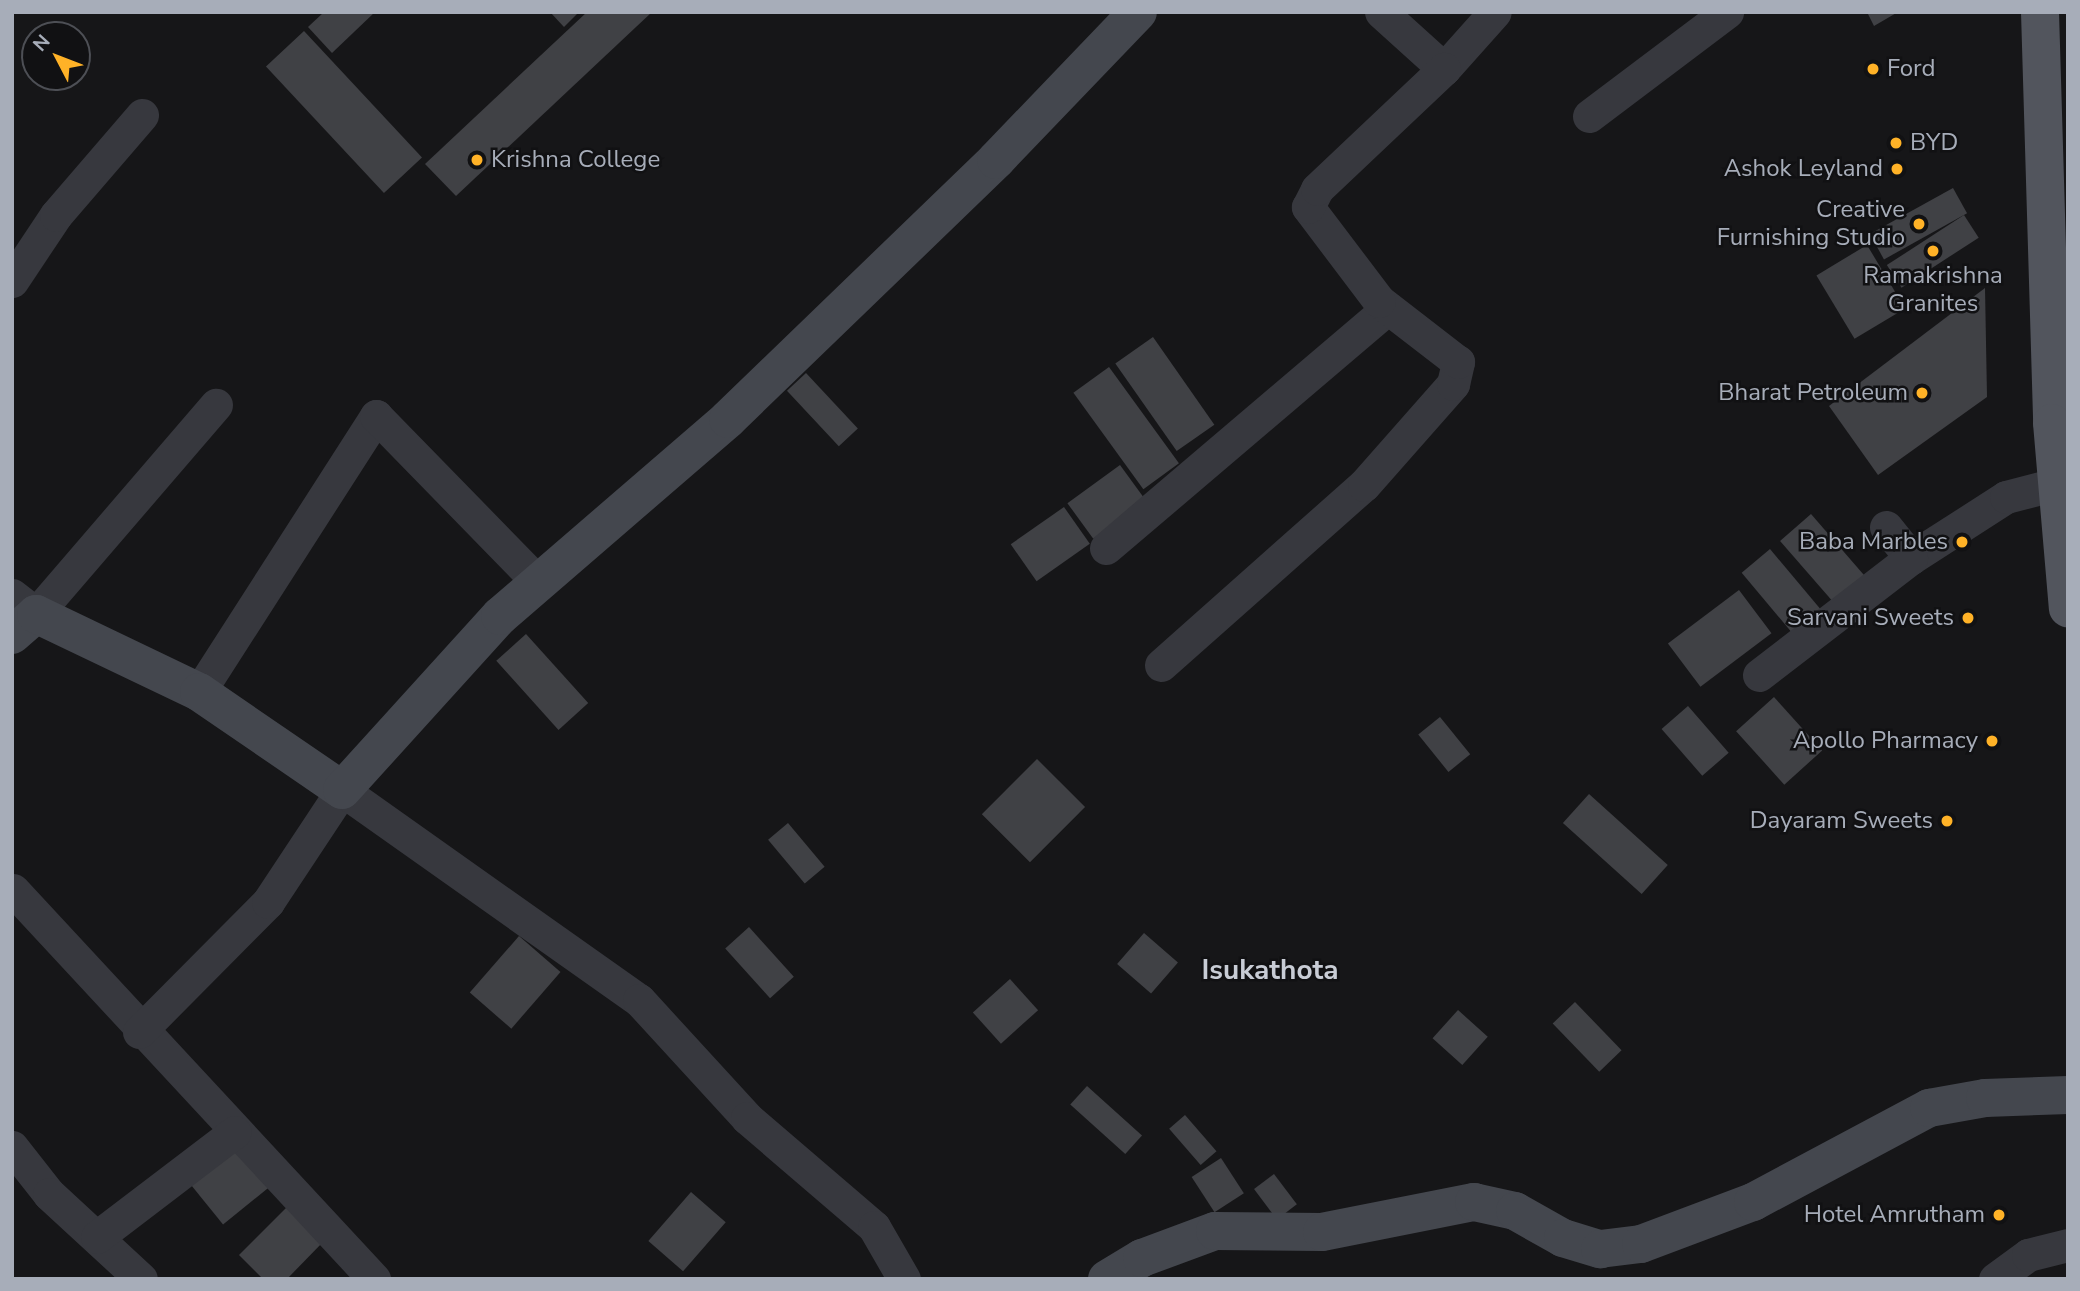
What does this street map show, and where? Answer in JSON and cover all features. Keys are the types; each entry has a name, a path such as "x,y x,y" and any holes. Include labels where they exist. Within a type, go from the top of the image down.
{"main road":[{"path":"2040,12 2052,423 2060,483 2068,608"}],"street":[{"path":"139,1032 268,902 342,790 500,615 728,419 996,160 1138,12"},
{"path":"1381,12 1444,69"},
{"path":"1161,665 1364,485 1453,384 1458,362 1388,308 1349,268 1308,207 1317,189 1444,69 1495,12"},
{"path":"1589,116 1727,12"},
{"path":"12,281 56,215 142,115"},
{"path":"1106,548 1388,308"},
{"path":"216,405 20,615 199,692 639,1000 747,1118 874,1227 904,1279"},
{"path":"199,692 376,416 538,582"},
{"path":"1759,675 1911,558 2006,497 2060,483"},
{"path":"1886,527 1911,558"},
{"path":"13,890 139,1032 374,1279"},
{"path":"1107,1279 1142,1258 1215,1231 1322,1232 1474,1202 1515,1211 1563,1238 1600,1249 1642,1244 1754,1202 1929,1108 1985,1098 2068,1095"},
{"path":"97,1237 235,1132"},
{"path":"12,1147 49,1194 141,1279"},
{"path":"1995,1279 2028,1255 2068,1245"}],"building":[{"path":"324,12 375,12 332,53 308,27"},
{"path":"550,12 579,12 564,27"},
{"path":"587,12 652,12 456,196 425,164"},
{"path":"1867,12 1898,12 1874,26"},
{"path":"304,31 422,158 384,193 266,66"},
{"name":"Creative Furnishing Studio","path":"1953,188 1967,213 1884,259 1870,234"},
{"name":"Ramakrishna Granites","path":"1964,215 1979,238 1902,288 1887,265"},
{"path":"1867,245 1905,308 1855,339 1816,275"},
{"path":"1985,288 1987,397 1878,475 1829,406"},
{"path":"1153,337 1214,425 1177,451 1115,363"},
{"path":"1109,367 1179,463 1143,489 1073,393"},
{"path":"806,373 858,429 839,446 787,391"},
{"path":"1120,465 1146,501 1093,539 1067,503"},
{"path":"1064,507 1090,544 1037,581 1011,544"},
{"path":"1811,514 1865,577 1835,604 1780,541"},
{"path":"1770,549 1821,610 1792,633 1742,573"},
{"path":"1739,590 1771,633 1700,687 1668,644"},
{"path":"526,634 588,703 559,730 496,661"},
{"path":"1774,697 1822,751 1784,785 1736,731"},
{"path":"1688,706 1729,753 1702,776 1662,729"},
{"path":"1440,717 1470,754 1448,772 1418,735"},
{"path":"1037,759 1085,807 1030,862 982,814"},
{"path":"1589,794 1668,865 1642,894 1563,823"},
{"path":"788,823 825,867 805,883 768,840"},
{"path":"749,927 794,977 770,998 725,948"},
{"path":"1144,933 1178,963 1151,993 1117,964"},
{"path":"519,936 561,972 511,1029 470,993"},
{"path":"1010,979 1038,1010 1001,1044 973,1012"},
{"path":"1575,1002 1622,1050 1599,1072 1553,1024"},
{"path":"1458,1010 1488,1037 1462,1065 1433,1038"},
{"path":"1087,1086 1142,1136 1125,1154 1070,1105"},
{"path":"1185,1115 1216,1151 1201,1165 1169,1129"},
{"path":"236,1142 271,1186 223,1225 188,1181"},
{"path":"1221,1158 1244,1193 1215,1212 1192,1177"},
{"path":"1274,1174 1297,1204 1277,1219 1254,1189"},
{"path":"691,1192 726,1222 683,1271 648,1241"},
{"path":"288,1206 323,1242 287,1279 263,1279 239,1255"}],"place":[{"name":"Ford","path":"1873,69"},
{"name":"BYD","path":"1896,143"},
{"name":"Krishna College","path":"477,160"},
{"name":"Ashok Leyland","path":"1897,169"},
{"name":"Creative Furnishing Studio","path":"1919,224"},
{"name":"Ramakrishna Granites","path":"1933,251"},
{"name":"Bharat Petroleum","path":"1922,393"},
{"name":"Baba Marbles","path":"1962,542"},
{"name":"Sarvani Sweets","path":"1968,618"},
{"name":"Apollo Pharmacy","path":"1992,741"},
{"name":"Dayaram Sweets","path":"1947,821"},
{"name":"Hotel Amrutham","path":"1999,1215"}],"district":[{"name":"Isukathota","path":"1270,970"}]}
